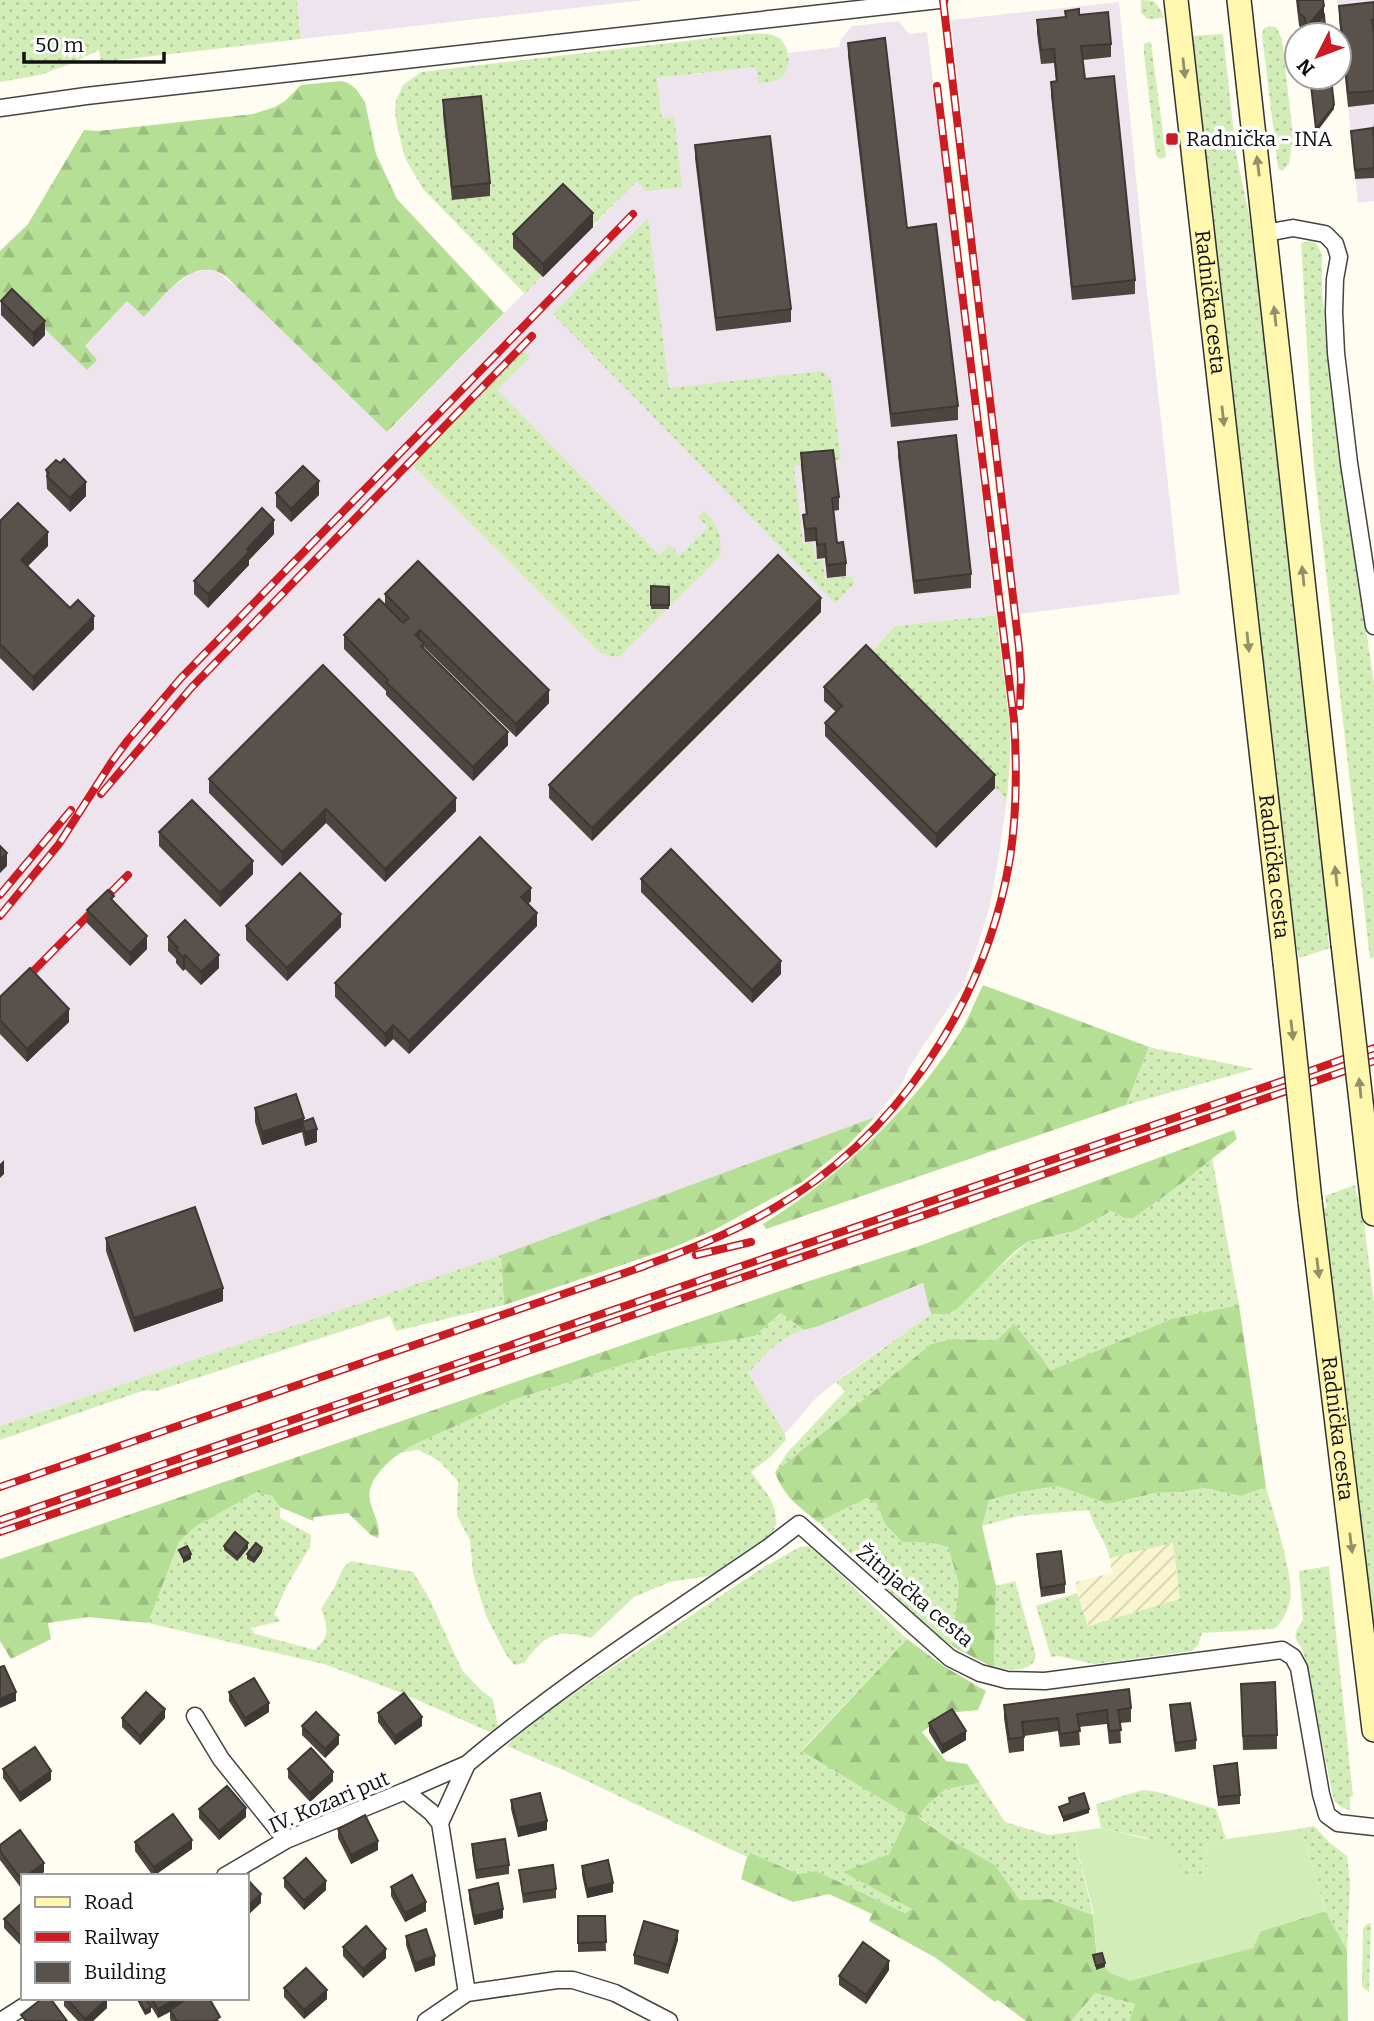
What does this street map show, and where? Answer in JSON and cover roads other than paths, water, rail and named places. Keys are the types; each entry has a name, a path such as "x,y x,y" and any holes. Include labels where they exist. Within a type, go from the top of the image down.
{"main road":[{"name":"Radnička cesta","path":"1176,0 1310,1201 1374,1730"},
{"path":"1239,0 1374,1214"}],"street":[{"path":"0,108 939,0"},
{"path":"1266,233 1293,228 1325,234 1335,244 1339,257 1335,290 1336,354 1349,463 1374,626"},
{"name":"Žitnjačka cesta","path":"467,1764 571,1683 799,1524 950,1658 980,1673 1007,1680 1045,1681 1282,1650 1293,1657 1299,1668 1327,1815 1338,1823 1374,1827"},
{"path":"195,1716 221,1759 286,1840"},
{"path":"405,1791 467,1764"},
{"path":"467,1764 440,1823 467,1993"},
{"name":"IV. Kozari put","path":"228,1874 286,1840 405,1791 440,1823"},
{"path":"426,2021 467,1993 557,1980 573,1980 615,1993 669,2021"},
{"path":"1,2021 34,2000"}],"railway":[{"path":"943,0 1019,648 1020,706"},
{"path":"638,1268 738,1228 769,1211 815,1181 857,1145 895,1105 928,1061 957,1014 980,964 998,912 1010,858 1014,824 1014,720 937,86"},
{"path":"0,916 59,844 128,740 181,678 633,214"},
{"path":"101,794 191,688 532,336"},
{"path":"0,895 71,810"},
{"path":"0,1005 128,875"},
{"path":"0,1520 1374,1048"},
{"path":"0,1532 1374,1061"},
{"path":"696,1255 751,1242"},
{"path":"0,1487 645,1266"}],"place":[{"name":"Radnička - INA","path":"1172,139"}]}
